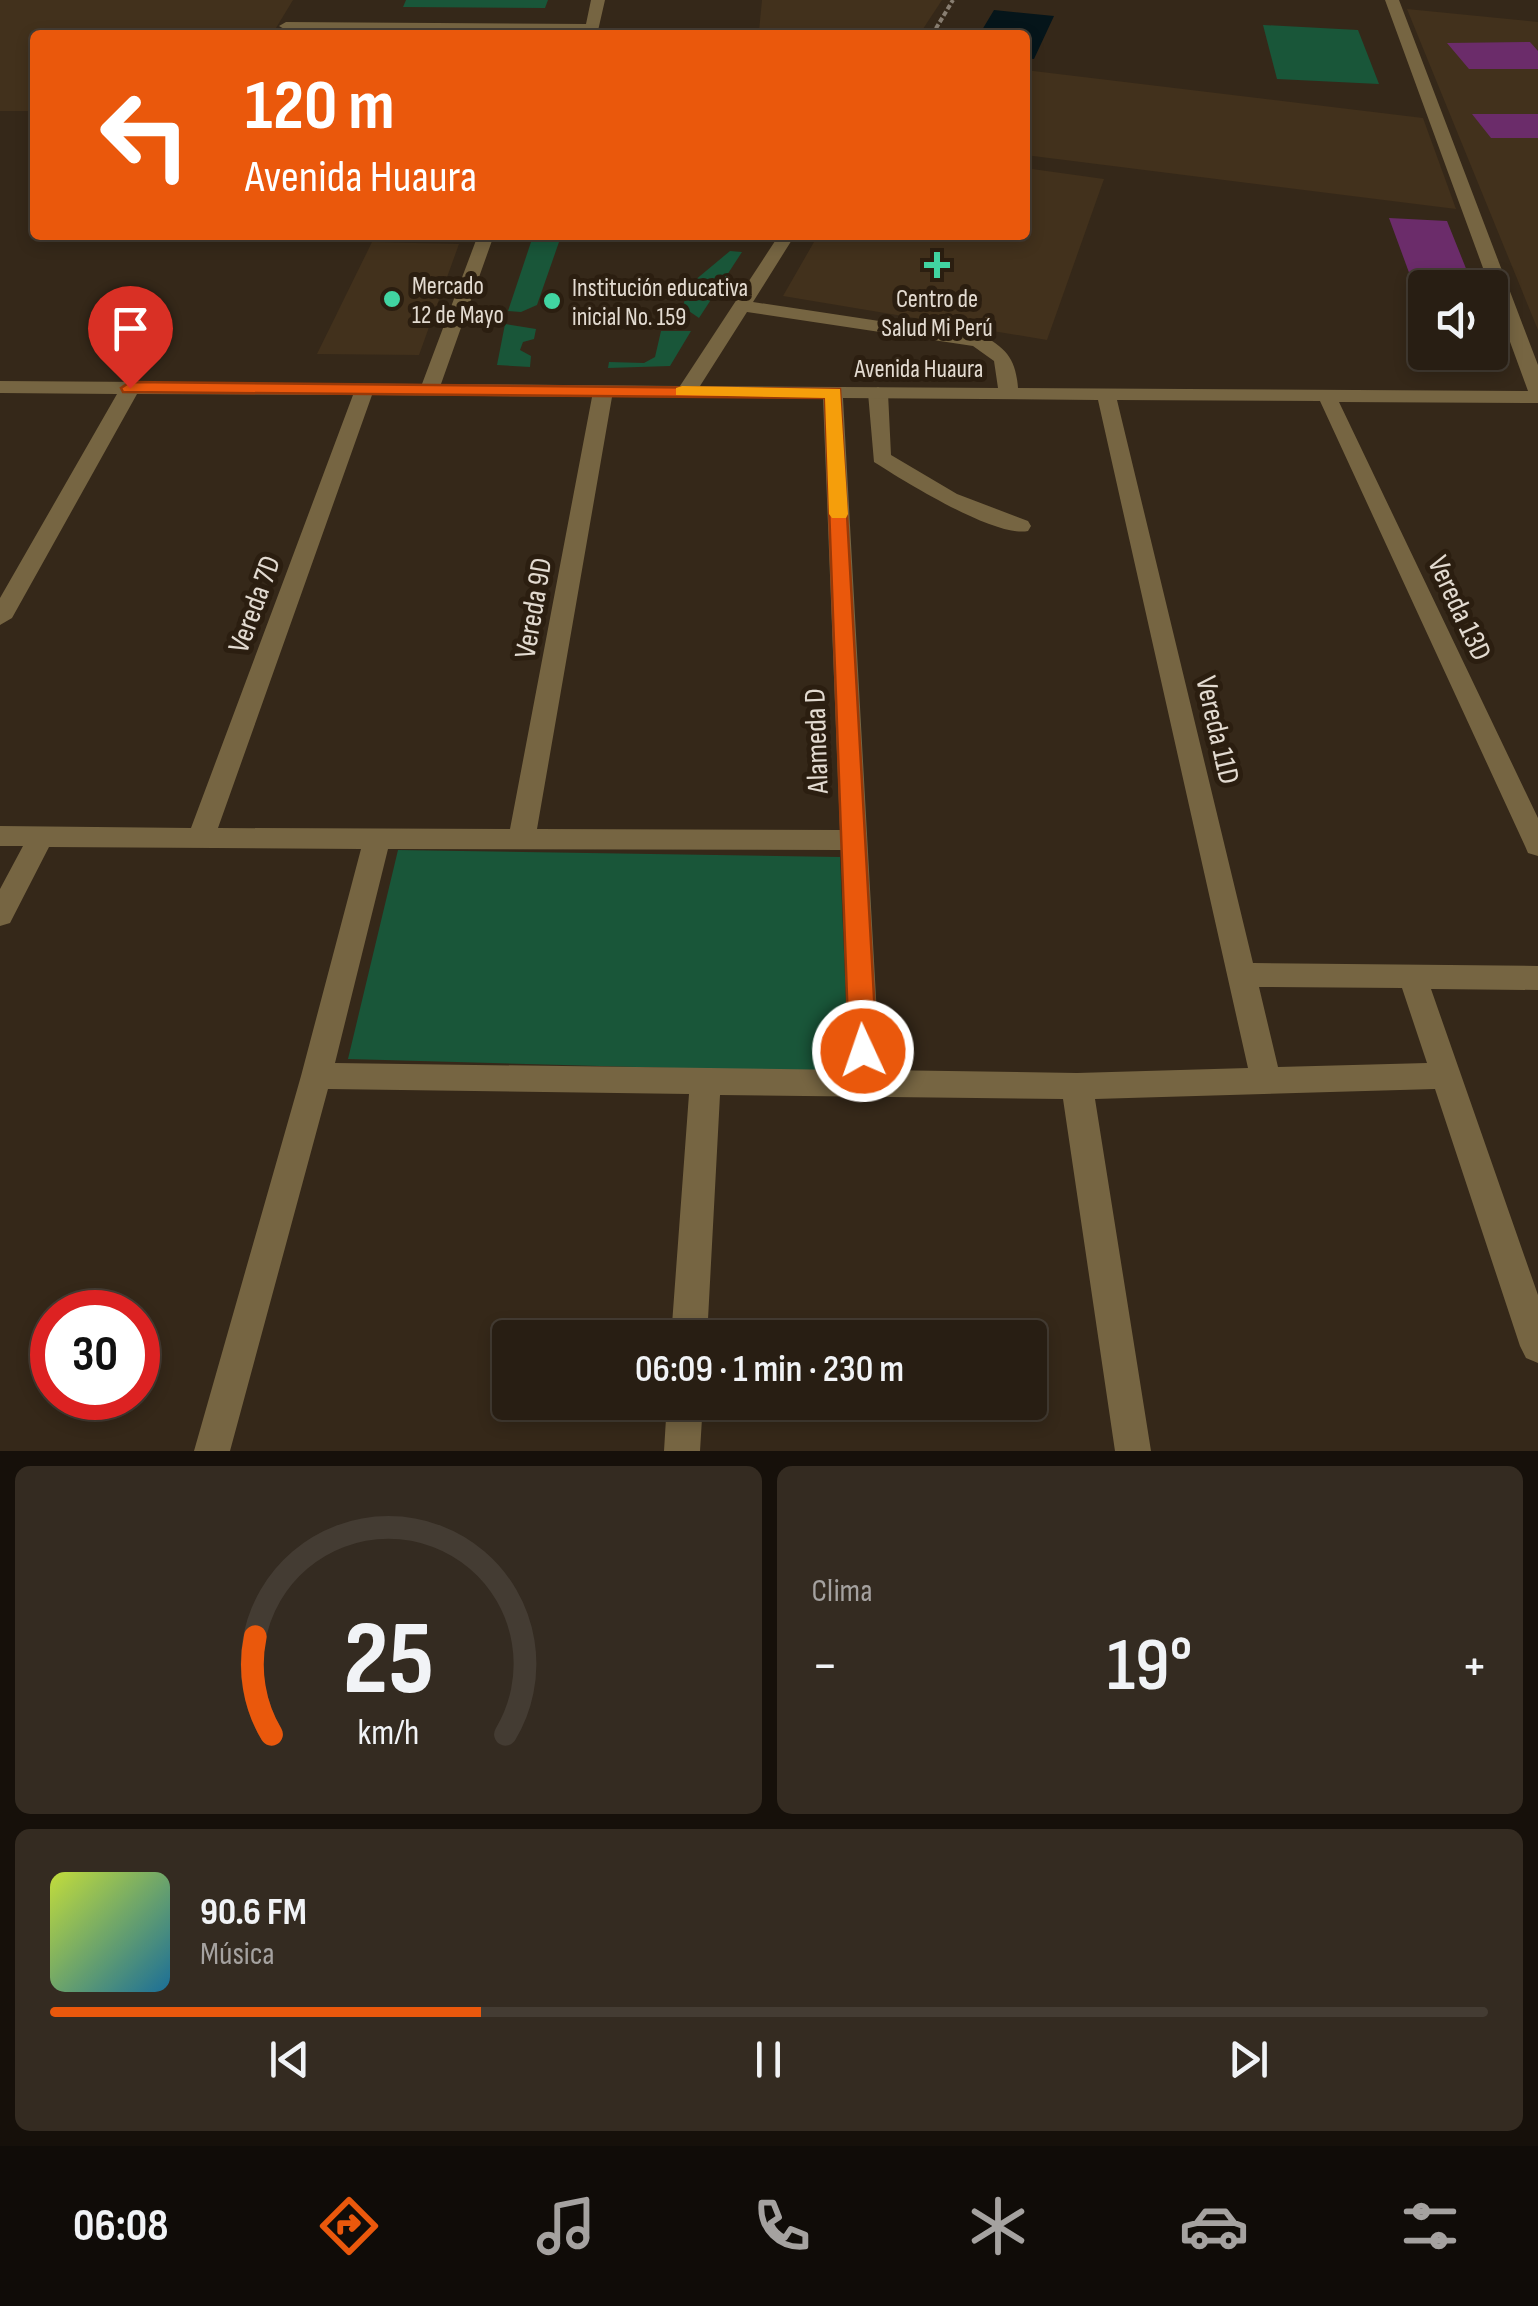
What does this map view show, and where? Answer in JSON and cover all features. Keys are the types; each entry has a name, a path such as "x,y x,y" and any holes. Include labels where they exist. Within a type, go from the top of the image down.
{"street":[{"path":"590,30 598,0"},
{"path":"1392,0 1538,394"},
{"path":"286,26 489,30"},
{"path":"429,390 484,240"},
{"path":"686,392 784,240"},
{"path":"745,306 978,341 994,348 1008,364 1008,394"},
{"name":"Avenida Huaura","path":"0,387 1538,394"},
{"path":"0,618 130,388"},
{"name":"Vereda 7D","path":"200,840 365,390"},
{"name":"Vereda 9D","path":"522,836 604,391"},
{"name":"Alameda D","path":"833,392 865,1086"},
{"path":"878,393 880,458 949,500 1020,526"},
{"name":"Vereda 11D","path":"1106,394 1266,1080"},
{"name":"Vereda 13D","path":"1328,396 1538,846"},
{"path":"0,836 376,842 522,836 852,840"},
{"path":"0,915 40,837"},
{"path":"212,1451 376,842"},
{"path":"1242,975 1538,978"},
{"path":"1412,975 1538,1346"},
{"path":"316,1076 865,1086 1077,1086 1446,1076"},
{"path":"690,1320 704,1083"},
{"path":"1077,1086 1134,1451"},
{"path":"682,1451 684,1420"}],"path":[{"path":"935,30 953,0"}],"shaded area":[{"path":"0,0 293,0 276,28 349,30 30,30 30,111 0,111"},
{"path":"762,0 942,0 922,30 759,30"},
{"path":"1407,9 1538,22 1538,330"},
{"path":"994,10 1054,16 1034,59 1030,59 1030,30 982,30"},
{"path":"1030,71 1423,118 1456,209 1030,156"},
{"name":"Centro de Salud Mi Perú","path":"1030,169 1104,179 1047,340 783,296 815,240 1030,240"},
{"name":"Mercado 12 de Mayo","path":"372,242 459,244 419,355 317,354"}],"green space":[{"path":"406,0 548,0 545,8 403,7"},
{"path":"1263,25 1358,30 1379,84 1277,79"},
{"path":"531,242 559,242 537,305 521,312 508,311"},
{"path":"730,251 742,252 699,318 683,307 688,286"},
{"path":"505,324 536,329 534,339 523,342 520,350 531,356 530,367 497,365"},
{"path":"661,331 691,331 670,366 608,368 609,362 644,363 655,357"},
{"path":"398,850 840,857 849,1073 348,1059"}],"building":[{"path":"1530,42 1538,51 1538,69 1469,69 1447,43"},
{"path":"1472,114 1538,114 1538,138 1491,138"},
{"path":"1389,218 1447,221 1467,270 1408,270"}],"slow traffic":[{"path":"682,391 833,392 839,514"}],"place":[{"name":"Centro de Salud Mi Perú","path":"937,265"},
{"name":"Mercado 12 de Mayo","path":"392,299"},
{"name":"Institución educativa inicial No. 159","path":"552,301"}],"route":[{"path":"130,388 833,392 863,1051"}]}
